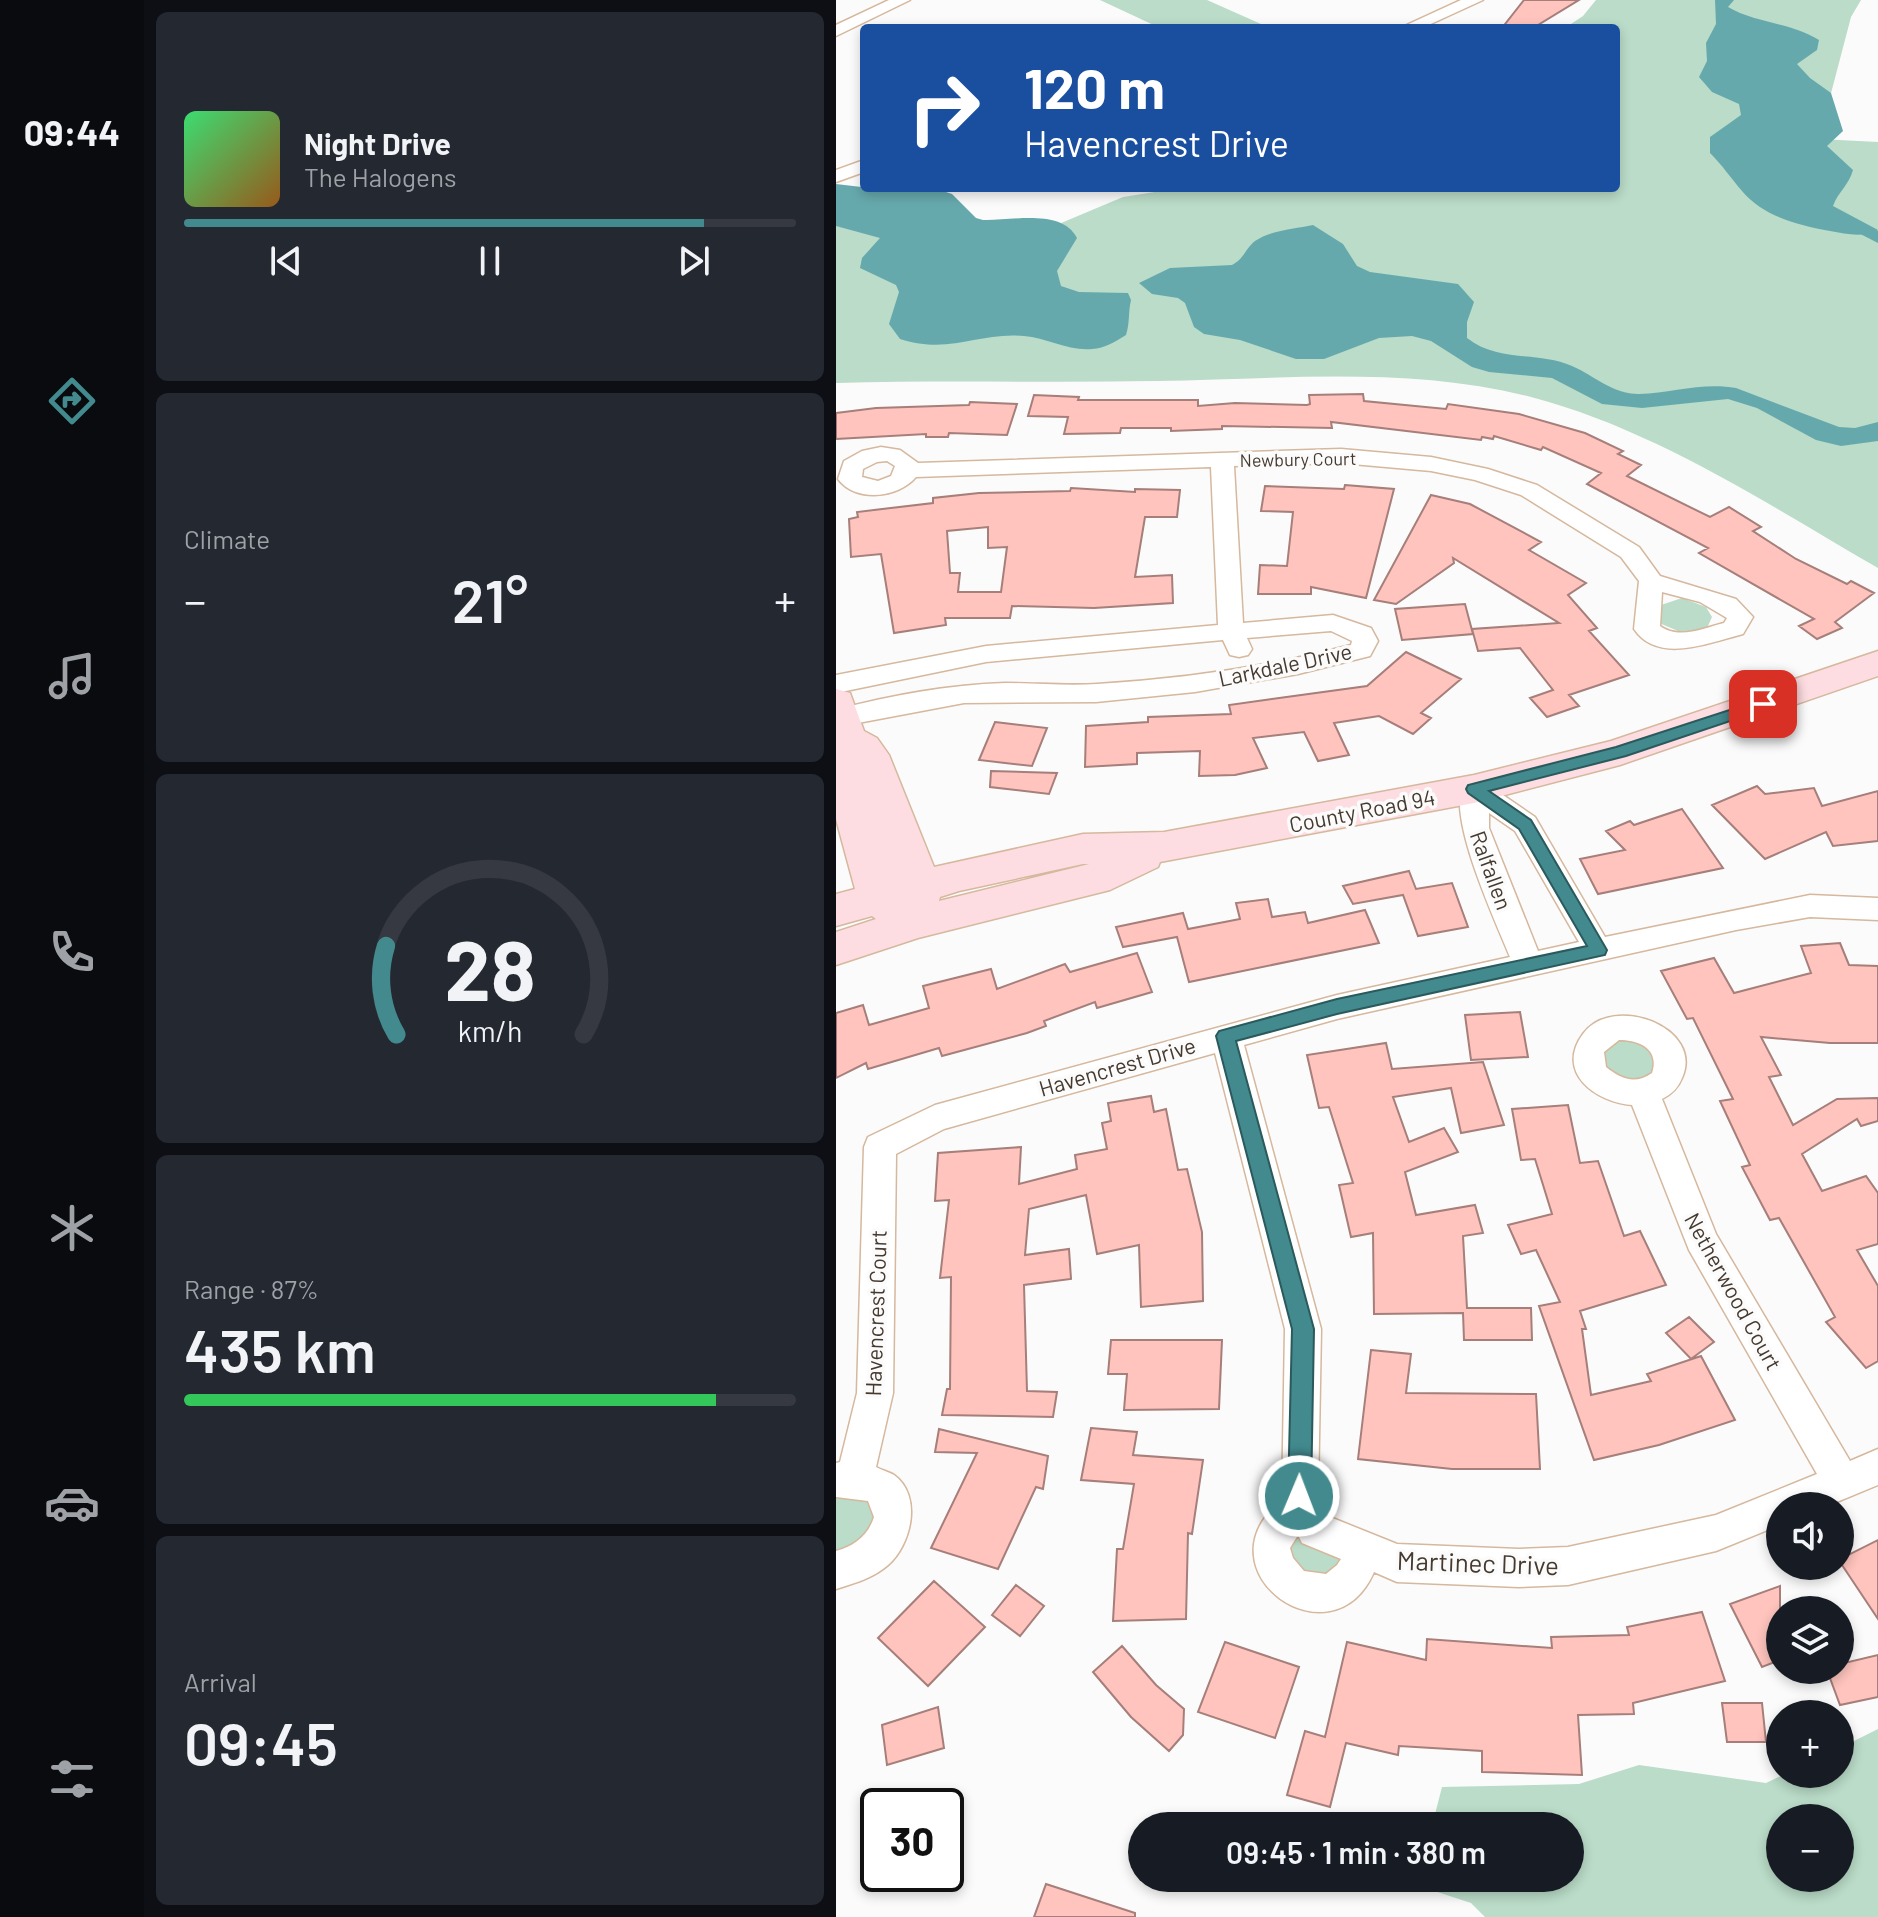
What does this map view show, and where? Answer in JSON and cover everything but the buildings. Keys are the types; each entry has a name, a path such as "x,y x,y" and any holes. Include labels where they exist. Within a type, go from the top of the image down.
{"street":[{"path":"860,24 902,0"},
{"path":"1418,24 1475,0"},
{"path":"841,35 860,24"},
{"path":"836,162 860,153"},
{"path":"836,176 860,167"},
{"name":"Newbury Court","path":"908,470 1341,456 1431,464 1480,474 1529,490 1630,552 1651,581"},
{"path":"1222,461 1231,631 1250,674"},
{"name":"Larkdale Drive","path":"1333,623 1362,634 1365,641 1361,650 1337,657 1250,674 1096,693 1005,692 945,696 840,710 986,654 1333,623"},
{"path":"986,654 1005,692"},
{"name":"County Road 94","path":"836,910 1095,879 1164,847 1474,789 1620,752 1878,663"},
{"path":"840,710 840,761 904,903"},
{"name":"Ralfallen","path":"1474,789 1525,824 1598,950"},
{"name":"Ralfallen","path":"1474,789 1475,828 1528,965"},
{"name":"County Road 94","path":"836,949 904,903"},
{"name":"Havencrest Drive","path":"880,1147 935,1118 1337,1007 1736,919 1810,906 1878,909"},
{"path":"1226,1036 1303,1329 1299,1496 1310,1518 1282,1521 1270,1546 1272,1564 1281,1579 1296,1591 1314,1595 1333,1592 1349,1583 1360,1568 1364,1550"},
{"name":"Netherwood Court","path":"1643,1092 1701,1240 1842,1482"},
{"name":"Havencrest Court","path":"836,1570 851,1568 868,1560 882,1548 892,1524 891,1501 883,1488 870,1480 845,1479 875,1393 880,1147"},
{"name":"Martinec Drive","path":"1817,1492 1878,1467"},
{"name":"Martinec Drive","path":"1310,1518 1364,1550 1397,1563 1519,1568 1568,1566 1716,1533 1766,1512"}],"green space":[{"path":"1100,0 1207,0 1261,24 1151,24"},
{"path":"1596,0 1861,0 1851,17 1819,139 1878,142 1878,568 1710,471 1622,428 1531,397 1485,387 1439,381 1345,377 836,383 836,201 997,250 1123,197 1155,192 1620,192 1620,24 1571,24 1583,16"},
{"path":"1682,598 1706,607 1712,617 1707,628 1683,633 1659,623 1658,606"},
{"path":"1633,1030 1658,1058 1652,1074 1633,1082 1611,1080 1589,1048"},
{"path":"855,1480 887,1524 836,1561 836,1484"},
{"path":"1306,1520 1347,1565 1284,1599 1264,1579"},
{"path":"1878,1729 1878,1917 1485,1917 1471,1903 1437,1892 1584,1892 1584,1812 1436,1812 1442,1787 1579,1784 1639,1765 1766,1783 1766,1788 1854,1788 1854,1741"}],"water":[{"path":"1715,0 1734,0 1728,7 1739,13 1797,30 1819,40 1817,50 1797,64 1831,93 1843,131 1827,146 1853,170 1833,206 1878,230 1860,235 1842,233 1806,226 1771,214 1742,191 1710,153 1710,137 1741,115 1739,104 1712,92 1699,77 1707,61 1706,43 1716,24"},
{"path":"836,184 860,187 860,192 946,192 952,194 976,218 983,220 1035,218 1060,223 1077,238 1057,271 1061,286 1079,292 1128,293 1131,300 1126,335 1106,346 1092,349 1024,336 934,345 900,339 889,324 899,292 896,285 860,268 862,258 880,238 836,226"},
{"path":"1313,225 1343,244 1357,266 1370,272 1458,284 1474,302 1467,322 1467,338 1492,351 1559,362 1629,393 1712,386 1736,388 1839,427 1855,428 1878,422 1878,441 1841,446 1816,440 1757,408 1728,399 1642,408 1602,404 1552,378 1489,372 1472,367 1431,341 1412,336 1379,338 1324,359 1296,359 1240,340 1204,334 1194,327 1185,303 1178,298 1152,294 1139,283 1170,268 1232,265 1261,237"}],"waterway":[{"path":"1837,215 1878,238"}],"route":[{"path":"1299,1496 1303,1329 1226,1036 1337,1007 1598,950 1525,824 1474,789 1620,752 1763,704"}]}
